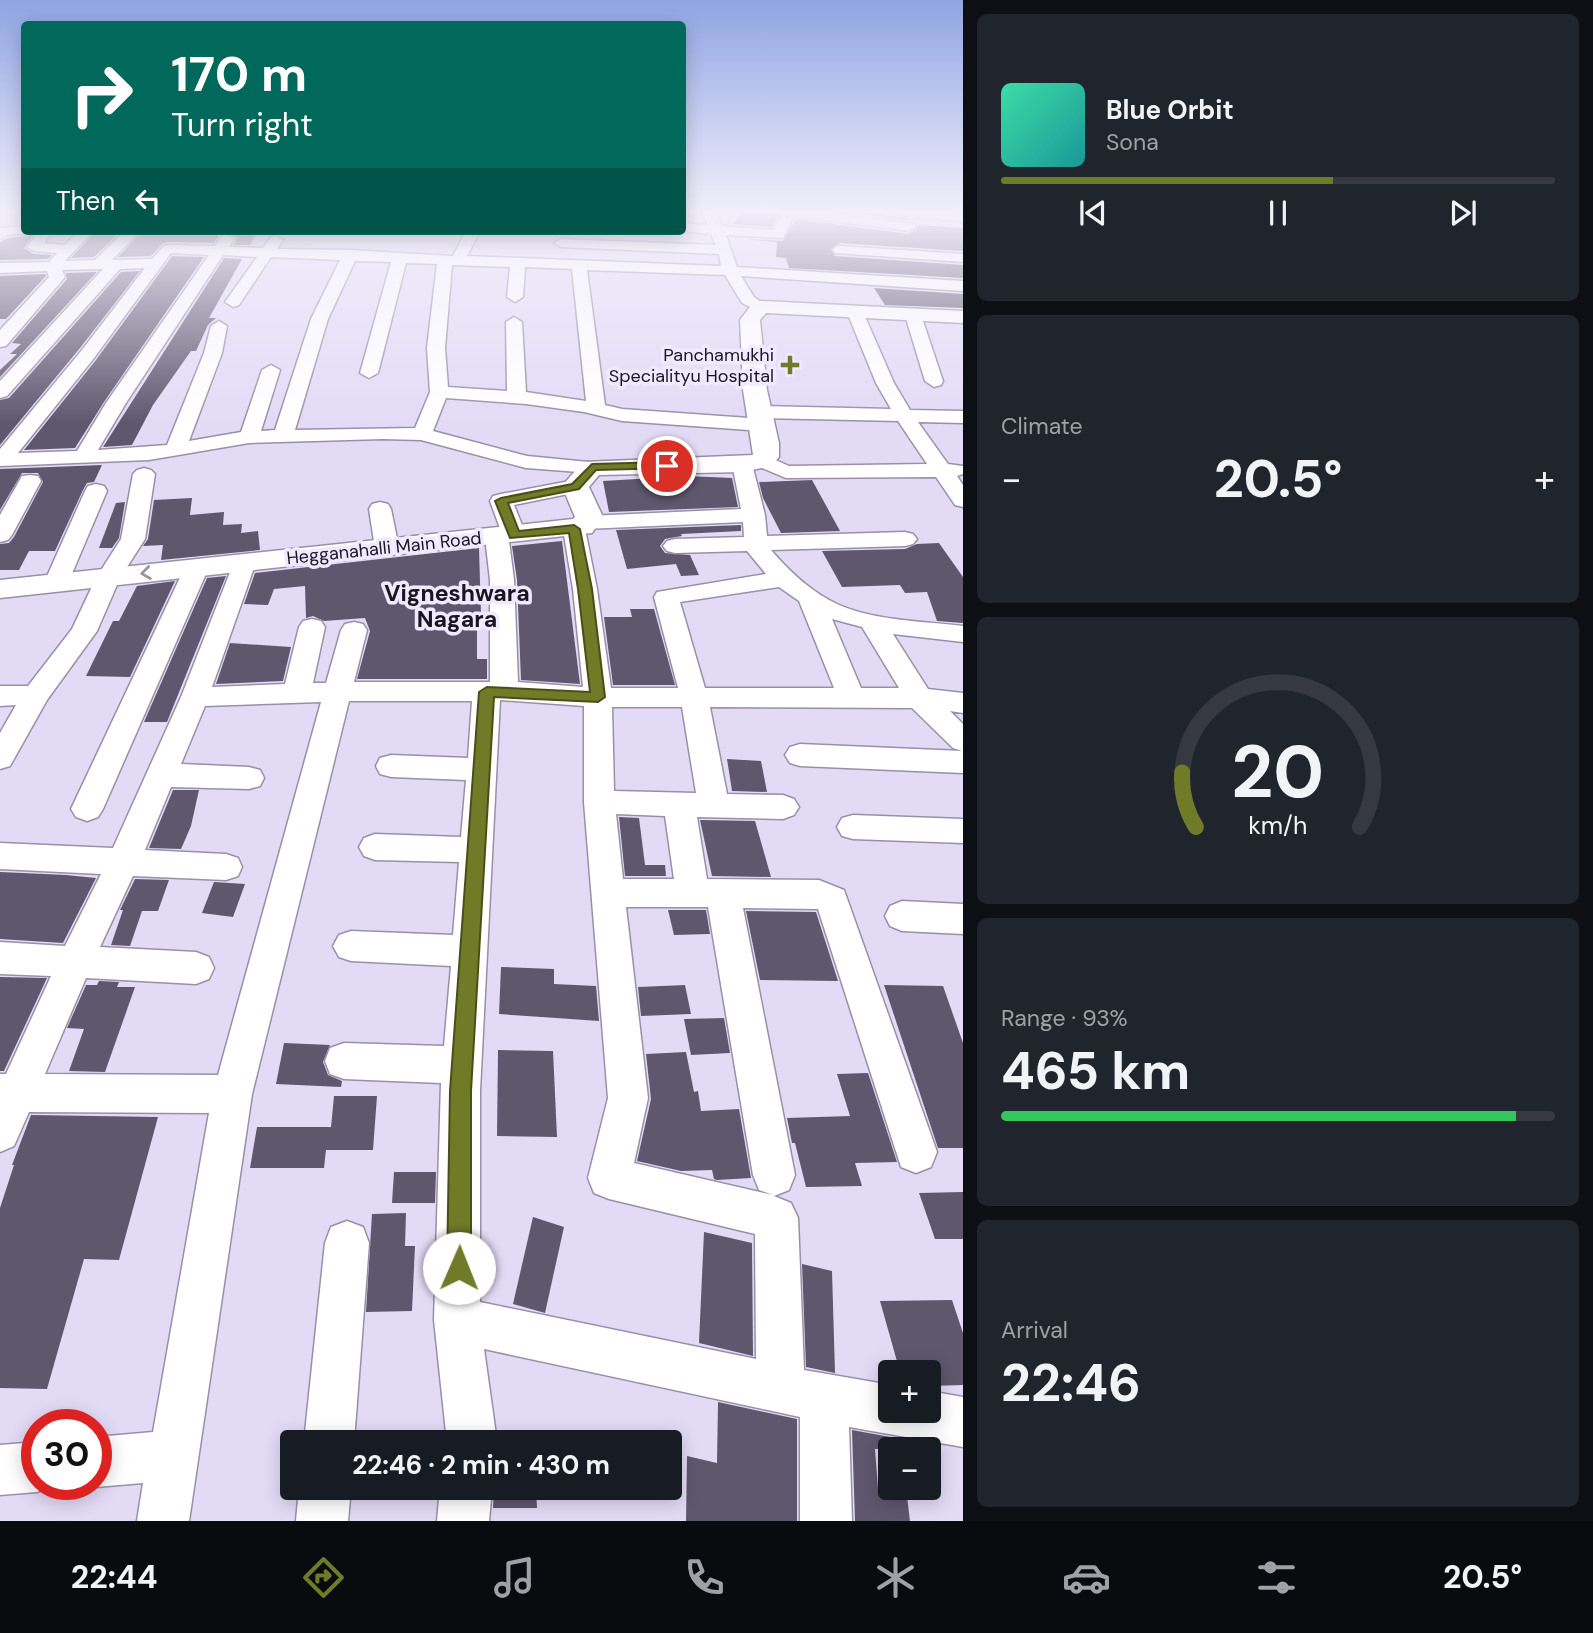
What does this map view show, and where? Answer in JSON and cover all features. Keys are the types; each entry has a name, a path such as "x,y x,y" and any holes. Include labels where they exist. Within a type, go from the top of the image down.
{"main road":[{"path":"581,526 589,517 584,477 752,462 767,454 755,390 750,320 760,307 963,317"},
{"name":"Hegganahalli Main Road","path":"0,589 581,526"}],"street":[{"path":"0,342 7,323 39,299 50,281"},
{"path":"0,392 94,281"},
{"path":"1,460 88,354 143,281"},
{"path":"83,458 116,403 197,281"},
{"path":"233,302 247,281"},
{"path":"284,435 304,362 334,281"},
{"path":"369,373 394,281"},
{"path":"422,433 439,392 436,348 441,281"},
{"path":"514,297 516,281"},
{"path":"581,281 596,409"},
{"path":"736,281 748,300 760,307"},
{"path":"893,281 963,286"},
{"path":"921,283 923,315 934,381"},
{"path":"812,290 817,311"},
{"path":"13,302 39,299"},
{"path":"855,312 885,383 904,416 963,500"},
{"path":"514,322 517,397"},
{"path":"175,450 213,353 219,326"},
{"path":"249,437 271,370"},
{"path":"439,392 517,397 622,415 761,418 963,417"},
{"path":"1,460 83,458 175,450 249,437 422,433 584,477"},
{"path":"963,470 786,472 752,462 757,549 783,579 829,610 872,622 963,634"},
{"path":"0,758 36,695 84,631 108,578 133,539 144,474"},
{"path":"471,1430 457,1320 462,1065 483,771 496,692 505,536 501,501 584,477"},
{"path":"0,534 30,481"},
{"path":"57,583 96,491"},
{"path":"380,509 387,548"},
{"path":"754,515 581,526 585,589 598,697 599,803 606,893 628,1098 609,1178 776,1218 802,1393 826,1521"},
{"path":"675,546 755,541 905,539"},
{"path":"0,1132 8,1093 124,861 195,697 244,562"},
{"path":"87,809 197,567"},
{"path":"714,805 694,696 666,597 783,579"},
{"path":"810,597 851,697"},
{"path":"872,622 919,698 963,741"},
{"path":"297,694 312,627"},
{"path":"163,1521 232,1094 354,630"},
{"path":"195,697 338,692 496,692 598,697 919,698 963,703"},
{"path":"0,696 36,695"},
{"path":"800,755 963,762"},
{"path":"391,766 483,771"},
{"path":"161,775 249,778"},
{"path":"599,803 783,807"},
{"path":"679,804 708,894 774,1175"},
{"path":"853,827 963,831"},
{"path":"374,847 476,850"},
{"path":"0,856 226,867"},
{"path":"606,893 818,894 832,900 916,1152"},
{"path":"902,916 963,919"},
{"path":"351,946 470,951"},
{"path":"0,958 196,968"},
{"path":"344,1061 462,1065"},
{"path":"8,1093 232,1094"},
{"path":"330,1430 347,1243"},
{"path":"457,1320 878,1407"},
{"path":"941,1418 963,1422"},
{"path":"112,1461 173,1455"},
{"path":"0,1470 21,1468"},
{"path":"322,1521 324,1500"},
{"path":"463,1521 465,1500"}],"building":[{"path":"0,281 41,281 6,319 0,319"},
{"path":"65,281 89,281 0,377 0,370 17,354 10,354 21,344 12,343"},
{"path":"113,281 132,281 0,445 0,400 9,398"},
{"path":"154,281 187,281 75,448 24,450 96,360"},
{"path":"209,281 230,281 209,318 216,318 208,325 196,351 191,351 153,405 132,445 103,447"},
{"path":"874,288 963,294 963,308 885,305"},
{"path":"102,465 94,482 87,483 83,490 55,551 29,551 19,570 0,570 0,544 9,543 14,537 43,482 38,473 22,473 0,510 0,469"},
{"path":"687,476 732,478 738,507 609,512 603,481"},
{"path":"812,480 840,531 781,533 763,498 759,482"},
{"path":"192,498 190,515 224,512 223,525 242,524 241,533 258,531 260,550 161,560 163,545 143,546 148,539 154,500"},
{"path":"125,502 119,538 112,548 99,548 116,503"},
{"path":"741,525 741,531 681,534 682,536 665,539 660,546 665,553 690,555 699,575 681,576 676,564 627,569 616,530"},
{"path":"562,541 580,684 521,680 517,580 512,546"},
{"path":"939,543 963,577 963,623 937,621 927,592 905,593 900,585 842,587 822,551 905,549 917,544"},
{"path":"479,548 481,615 477,615 477,659 487,659 487,679 357,679 370,631 365,618 324,621 313,616 306,618 305,586 274,589 268,605 244,604 255,573"},
{"path":"226,576 167,722 144,722 207,578"},
{"path":"175,581 130,677 86,676 113,621 119,621 137,586"},
{"path":"630,609 654,609 675,685 613,685 604,617 632,617"},
{"path":"230,643 291,647 283,681 216,684"},
{"path":"727,759 761,761 767,792 732,791"},
{"path":"173,790 199,790 191,826 181,849 149,848"},
{"path":"619,817 639,818 645,865 665,865 666,876 625,876"},
{"path":"700,820 755,821 771,877 712,876"},
{"path":"0,872 96,878 63,943 0,939"},
{"path":"135,879 169,880 158,911 142,911 130,946 111,945 123,910 120,910"},
{"path":"214,882 245,884 233,917 202,913"},
{"path":"668,910 706,910 710,934 674,935"},
{"path":"746,911 816,912 838,981 760,980"},
{"path":"501,967 554,969 554,984 596,986 599,1021 499,1014"},
{"path":"0,977 47,978 4,1071 0,1071"},
{"path":"99,981 119,982 117,987 135,987 105,1072 69,1071 84,1029 67,1028 86,985 97,985"},
{"path":"685,985 691,1014 641,1016 638,987"},
{"path":"884,985 943,986 963,1043 963,1148 938,1148"},
{"path":"724,1018 730,1053 691,1055 684,1019"},
{"path":"284,1043 330,1045 323,1062 328,1075 342,1081 341,1087 276,1084"},
{"path":"498,1050 553,1051 557,1137 497,1136"},
{"path":"686,1052 694,1092 698,1091 701,1111 739,1109 751,1178 717,1180 714,1179 712,1170 681,1171 637,1161 651,1099 646,1054"},
{"path":"868,1073 897,1162 855,1163 862,1186 806,1187 787,1118 850,1116 837,1074"},
{"path":"334,1096 377,1096 373,1150 326,1150 324,1168 250,1168 257,1127 331,1127"},
{"path":"31,1115 158,1117 119,1260 84,1259 47,1389 0,1388 0,1208 12,1165"},
{"path":"394,1172 436,1172 435,1203 392,1203"},
{"path":"963,1192 963,1239 935,1239 919,1193"},
{"path":"406,1213 405,1246 415,1246 412,1311 366,1312 372,1214"},
{"path":"533,1217 564,1227 545,1313 513,1304"},
{"path":"704,1232 752,1243 753,1356 699,1343"},
{"path":"802,1264 832,1271 835,1373 806,1367"},
{"path":"952,1300 963,1333 963,1385 941,1386 941,1360 897,1360 880,1301"},
{"path":"718,1402 797,1419 797,1521 686,1521 687,1456 717,1463"},
{"path":"852,1430 890,1437 878,1437 878,1449 875,1449 878,1500 907,1500 910,1521 855,1521"},
{"path":"493,1500 537,1500 537,1508 493,1508"}],"place":[{"name":"Panchamukhi Specialityu Hospital","path":"790,365"}],"district":[{"name":"Vigneshwara Nagara","path":"457,606"}],"route":[{"path":"459,1268 460,1091 487,692 598,697 585,589 574,529 514,535 501,501 575,486 592,467 667,466"}]}
